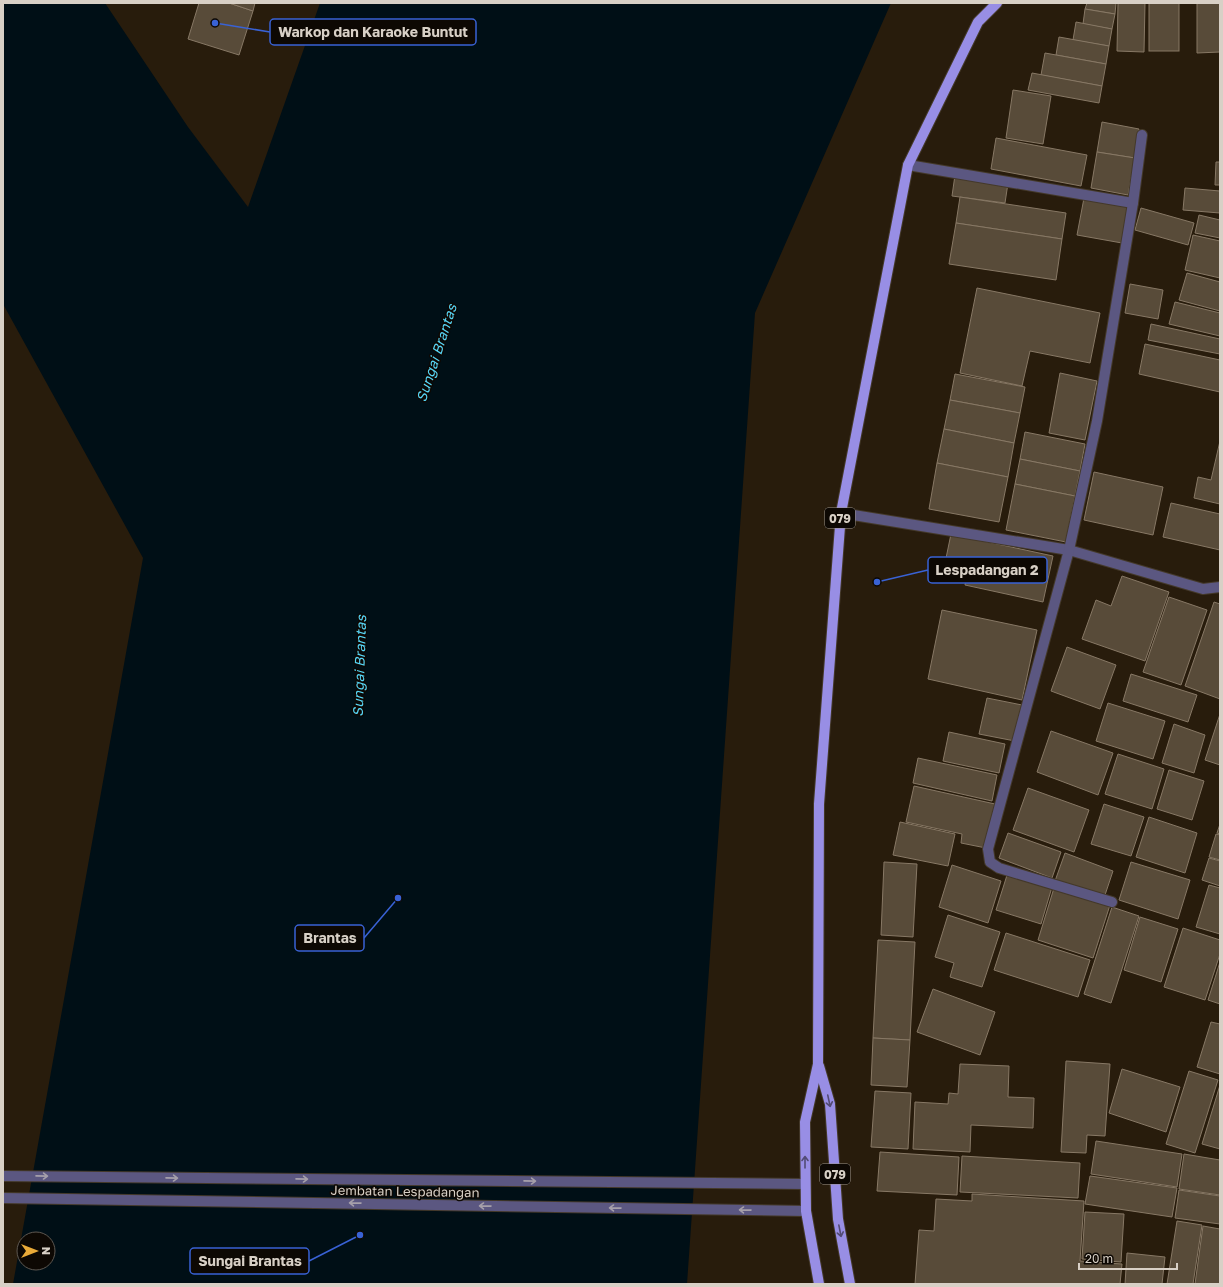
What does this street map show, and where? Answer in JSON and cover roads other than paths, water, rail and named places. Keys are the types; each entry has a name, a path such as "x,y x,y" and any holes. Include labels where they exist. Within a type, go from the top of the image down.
{"main road":[{"name":"079","path":"819,1284 806,1211 805,1122 818,1064 820,804 841,512 908,164 978,22 997,3"},
{"name":"079","path":"818,1064 830,1104 838,1219 850,1284"}],"street":[{"path":"1112,902 999,868 990,862 989,855 990,841 1069,550 1097,421 1133,203 1142,135"},
{"path":"908,164 1133,203"},
{"path":"841,512 1069,550 1203,589 1220,587"},
{"name":"Jembatan Lespadangan","path":"3,1176 805,1184"},
{"name":"Jembatan Lespadangan","path":"3,1198 806,1211"}],"water":[{"path":"3,3 105,3 188,127 248,207 320,3 891,3 755,313 687,1284 13,1284 16,1267 16,1271 56,1271 56,1231 22,1231 143,558 3,304"}],"place":[{"name":"Warkop dan Karaoke Buntut","path":"215,23"},
{"name":"Lespadangan 2","path":"877,582"},
{"name":"Brantas","path":"398,898"},
{"name":"Sungai Brantas","path":"360,1235"}]}
